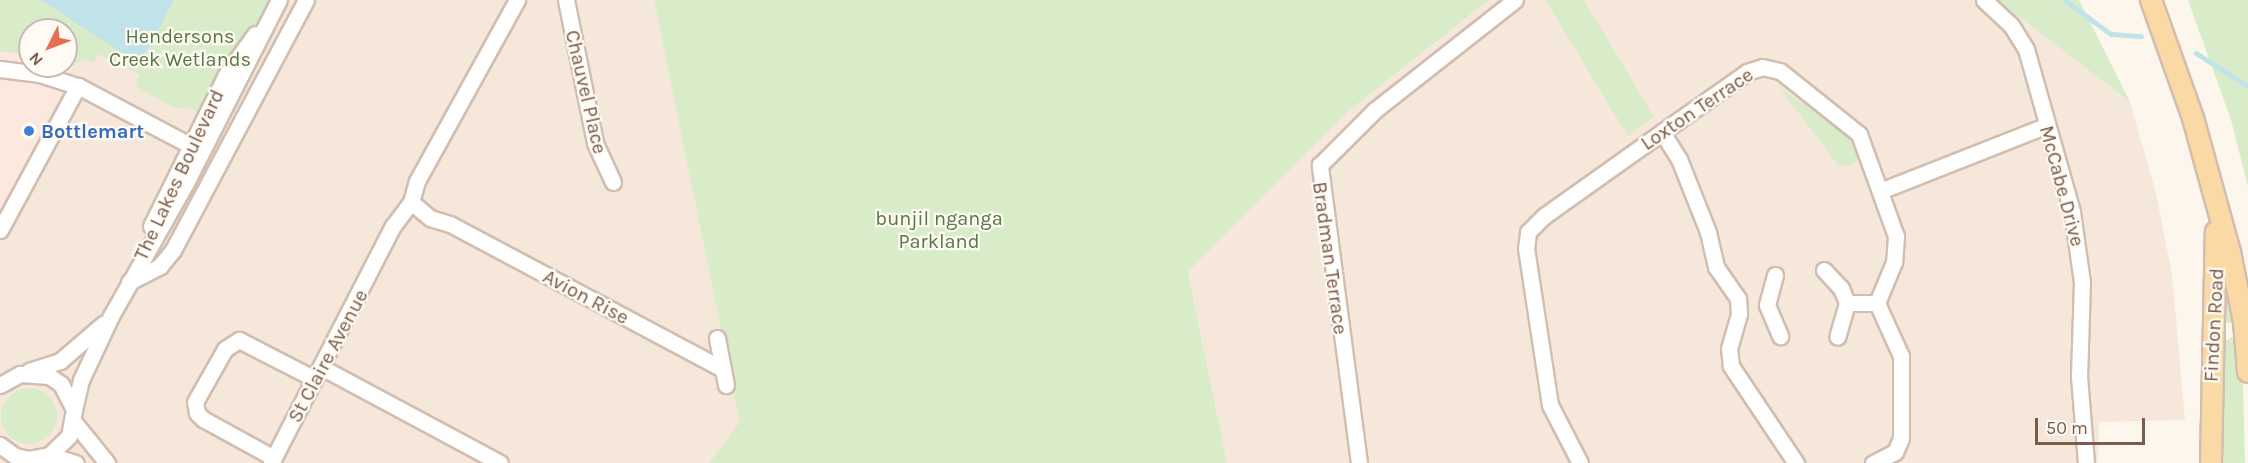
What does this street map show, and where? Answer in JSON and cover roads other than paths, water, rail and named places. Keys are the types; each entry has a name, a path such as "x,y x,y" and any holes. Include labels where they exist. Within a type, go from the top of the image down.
{"main road":[{"name":"Findon Road","path":"2151,0 2193,118 2234,270 2247,340 2248,372"},
{"name":"Findon Road","path":"2211,463 2212,348 2217,289 2212,187"},
{"path":"2212,348 2218,337 2230,331 2247,340"}],"street":[{"name":"The Lakes Boulevard","path":"129,282 160,266 173,250 306,0"},
{"name":"St Claire Avenue","path":"273,461 384,249 393,226 416,205 417,181 431,162 517,0"},
{"name":"Chauvel Place","path":"566,0 595,143 613,182"},
{"name":"Bradman Terrace","path":"1359,463 1320,165 1375,110 1515,0"},
{"name":"McCabe Drive","path":"1984,0 2011,25 2026,49 2045,126 2070,204 2079,249 2082,282 2079,376 2086,463"},
{"name":"The Lakes Boulevard","path":"74,416 81,380 111,316 196,148 276,5"},
{"name":"Loxton Terrace","path":"1580,463 1550,405 1526,239 1536,222 1747,72 1772,68 1853,127 1863,140 1897,244 1894,262 1877,303"},
{"path":"0,69 40,74 78,86 196,148"},
{"path":"0,230 78,86"},
{"path":"1880,191 2045,126"},
{"path":"1662,132 1679,159 1708,232 1716,267 1735,291 1740,307 1729,348 1731,366 1796,463"},
{"name":"Avion Rise","path":"416,205 723,369"},
{"path":"1824,270 1841,288 1847,303 1837,337"},
{"path":"1775,275 1767,306 1780,336"},
{"path":"1847,303 1877,303 1900,357 1902,432 1895,452 1873,463"},
{"path":"1740,307 1767,306"},
{"name":"The Lakes Boulevard","path":"8,377 60,361 111,316"},
{"path":"717,338 726,385"},
{"path":"273,461 203,419 197,413 195,402 225,349 239,340 318,373 500,463"},
{"path":"8,377 35,372 61,384 74,416 106,463"},
{"path":"44,458 69,436 74,416"},
{"path":"0,445 15,456 76,463"}],"water":[{"path":"41,0 174,0 147,51 137,58 124,54 78,24 78,18 69,18"}],"waterway":[{"path":"2065,0 2111,34 2141,36"},
{"path":"2196,53 2248,86"}],"place":[{"name":"Bottlemart","path":"29,131"}],"park label":[{"name":"Hendersons Creek Wetlands","path":"180,48"},
{"name":"bunjil nganga Parkland","path":"939,230"}]}
